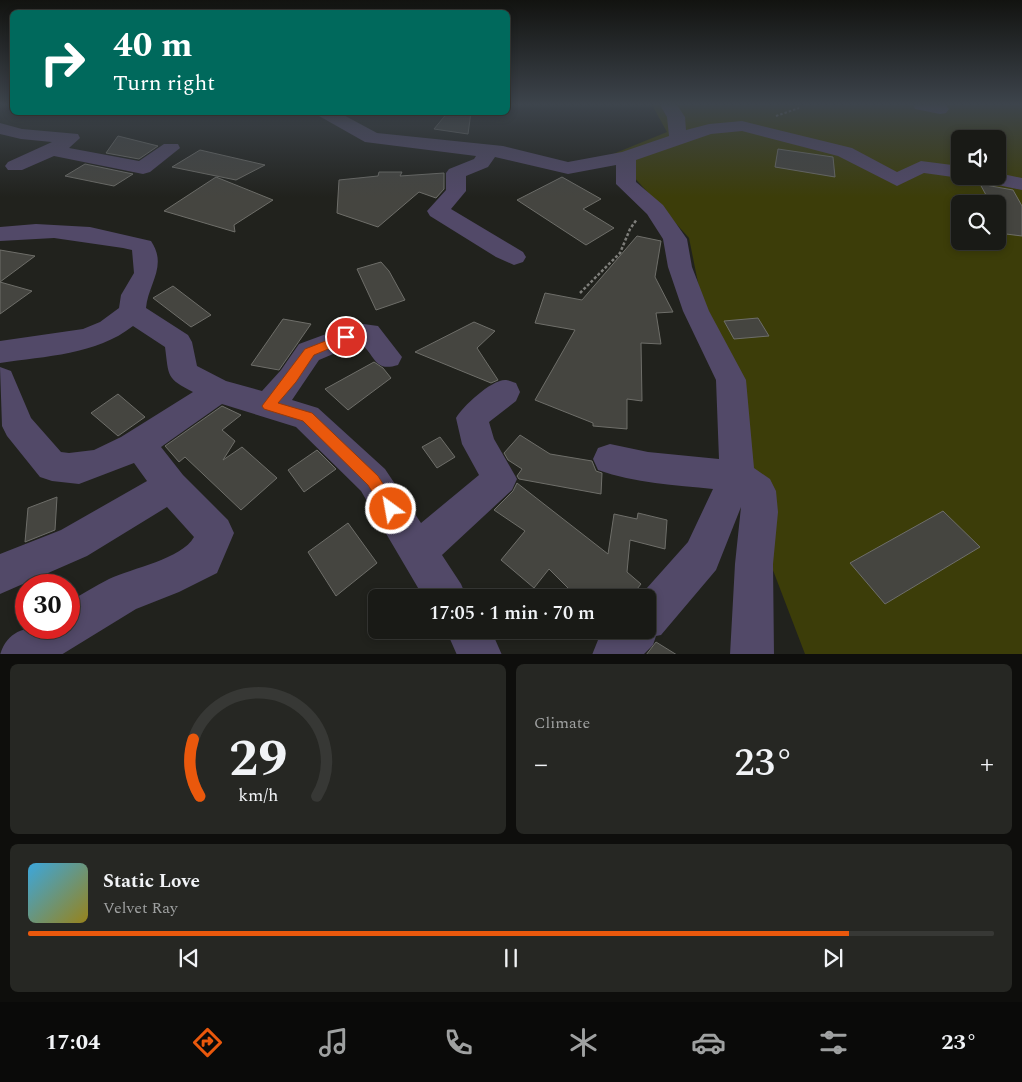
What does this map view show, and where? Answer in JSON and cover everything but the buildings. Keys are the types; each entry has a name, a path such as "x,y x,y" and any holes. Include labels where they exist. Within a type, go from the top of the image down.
{"street":[{"path":"15,166 52,150 71,138 40,136"},
{"path":"368,136 372,138 503,152 568,168 626,157 689,136"},
{"path":"780,136 845,152 897,180 921,167 951,171"},
{"path":"52,150 143,168 172,148"},
{"path":"489,151 481,163 456,173 456,192 438,211 514,258"},
{"path":"626,157 626,184 655,210 674,239 680,267 696,311 731,380 738,476 702,556 656,609"},
{"path":"1006,181 1022,184"},
{"path":"0,234 22,230 73,231 143,246 146,273 134,294 132,312 110,329 88,339 0,352"},
{"path":"132,312 178,342 184,373 218,391 307,417 373,480 441,589"},
{"path":"268,406 292,378 310,352 334,341 356,333 368,333 388,357"},
{"path":"0,379 18,426 52,466 77,469 114,457 218,391"},
{"path":"418,551 500,479 479,444 472,418 505,392"},
{"path":"80,618 124,593 165,578 203,559 215,534 172,486 138,443"},
{"path":"610,459 648,467 738,476 758,491 760,512 754,564 752,654"},
{"path":"0,574 74,543 172,486"},
{"path":"21,654 46,639"},
{"path":"472,639 482,654"},
{"path":"613,654 629,639"}],"path":[{"path":"580,293 620,253 630,229 638,218 655,210"}],"shaded area":[{"path":"658,136 951,136 951,185 1006,185 1006,136 1022,136 1022,654 805,654 737,476 689,238 613,154"}],"route":[{"path":"346,337 310,352 292,378 268,406 307,417 373,480 391,509"}]}
